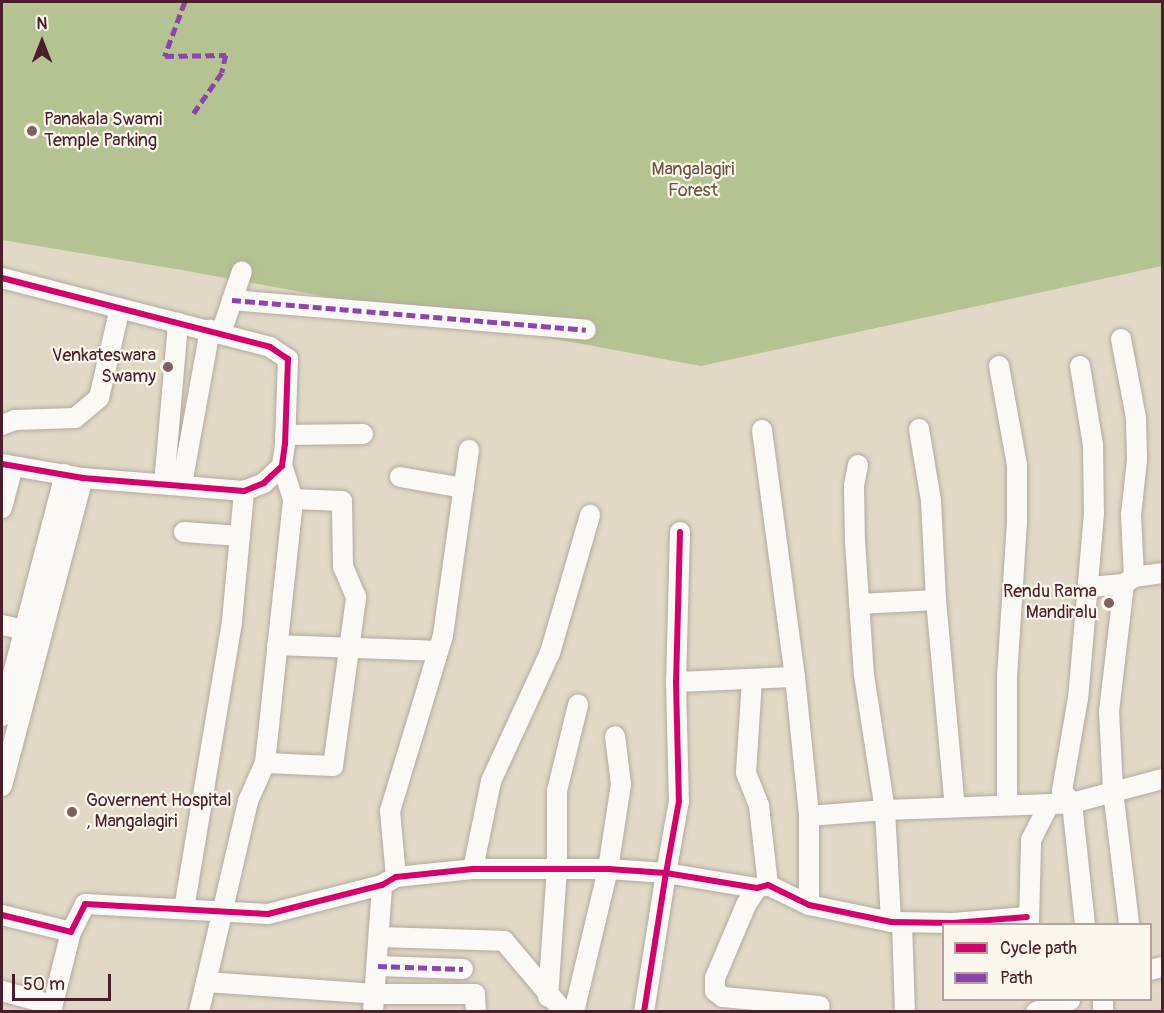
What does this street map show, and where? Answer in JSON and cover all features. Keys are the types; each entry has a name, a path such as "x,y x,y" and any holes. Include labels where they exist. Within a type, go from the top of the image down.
{"street":[{"path":"173,484 215,332 232,300 242,271"},
{"path":"2,278 270,346 288,359 282,466 293,499 265,763 248,801 199,1011"},
{"path":"232,300 586,330"},
{"path":"2,425 15,420 75,418 99,398 120,308"},
{"path":"173,484 178,323"},
{"path":"1121,339 1136,418 1137,460 1131,515 1129,581 1109,711 1113,791 1129,923"},
{"path":"999,366 1017,465 1017,522 1007,675 1007,805"},
{"path":"1080,366 1093,445 1094,513 1078,698 1062,790 1072,803 1085,923"},
{"path":"919,429 931,501 936,600 955,807"},
{"path":"762,430 795,677 808,816 809,905"},
{"path":"285,435 363,434"},
{"path":"374,1003 379,937 389,881 390,811 443,635 469,450"},
{"path":"2,508 7,465 74,476 244,491 264,483 282,466"},
{"path":"858,465 854,486 864,675 885,810 905,1011"},
{"path":"2,716 25,630 74,476"},
{"path":"2,786 7,740 74,476"},
{"path":"400,477 464,488"},
{"path":"184,909 232,621 244,491"},
{"path":"265,763 333,766 356,597 343,567 342,501 293,499"},
{"path":"473,869 491,781 550,653 590,515"},
{"path":"183,532 240,536"},
{"path":"644,1011 679,801 676,682 680,532"},
{"path":"1089,587 1162,573"},
{"path":"859,604 936,600"},
{"path":"2,625 25,630"},
{"path":"278,645 438,651"},
{"path":"676,682 795,677"},
{"path":"752,680 746,773 759,806 763,886 746,905 715,978 715,991 723,997 820,1006"},
{"path":"548,997 557,869 557,791 578,705"},
{"path":"574,1011 608,869 621,784 615,736"},
{"path":"808,816 885,810 1072,803 1162,779"},
{"path":"2,991 52,1008 70,932 85,904 268,914 389,881 473,869 608,869 666,873 763,886 809,905 897,922 1028,921 1031,840 1049,805"},
{"path":"2,915 70,932"},
{"path":"379,937 504,940 548,997 564,1011"},
{"path":"378,966 463,969"},
{"path":"206,982 374,1003 475,994 476,1011"},
{"path":"1042,1006 1062,1001"}],"green space":[{"name":"Mangalagiri Forest","path":"2,2 1162,2 1162,266 701,366 193,272 2,240"}],"marked path":[{"path":"185,2 165,56 226,55 222,73 192,116"},
{"path":"232,300 586,330"},
{"path":"378,966 463,969"}],"cycle path":[{"path":"2,278 270,347 288,359 282,466 264,483 244,491 83,478 2,464"},
{"path":"680,532 676,682 679,801 666,873 757,888 768,885 809,905 891,922 953,923 1027,917"},
{"path":"2,915 71,932 85,904 268,914 382,885 396,877 473,869 608,869 666,873 644,1012"}],"place":[{"name":"Panakala Swami Temple Parking","path":"32,131"},
{"name":"Venkateswara Swamy","path":"168,367"},
{"name":"Rendu Rama Mandiralu","path":"1109,603"},
{"name":"Governent Hospital , Mangalagiri","path":"72,812"}]}
